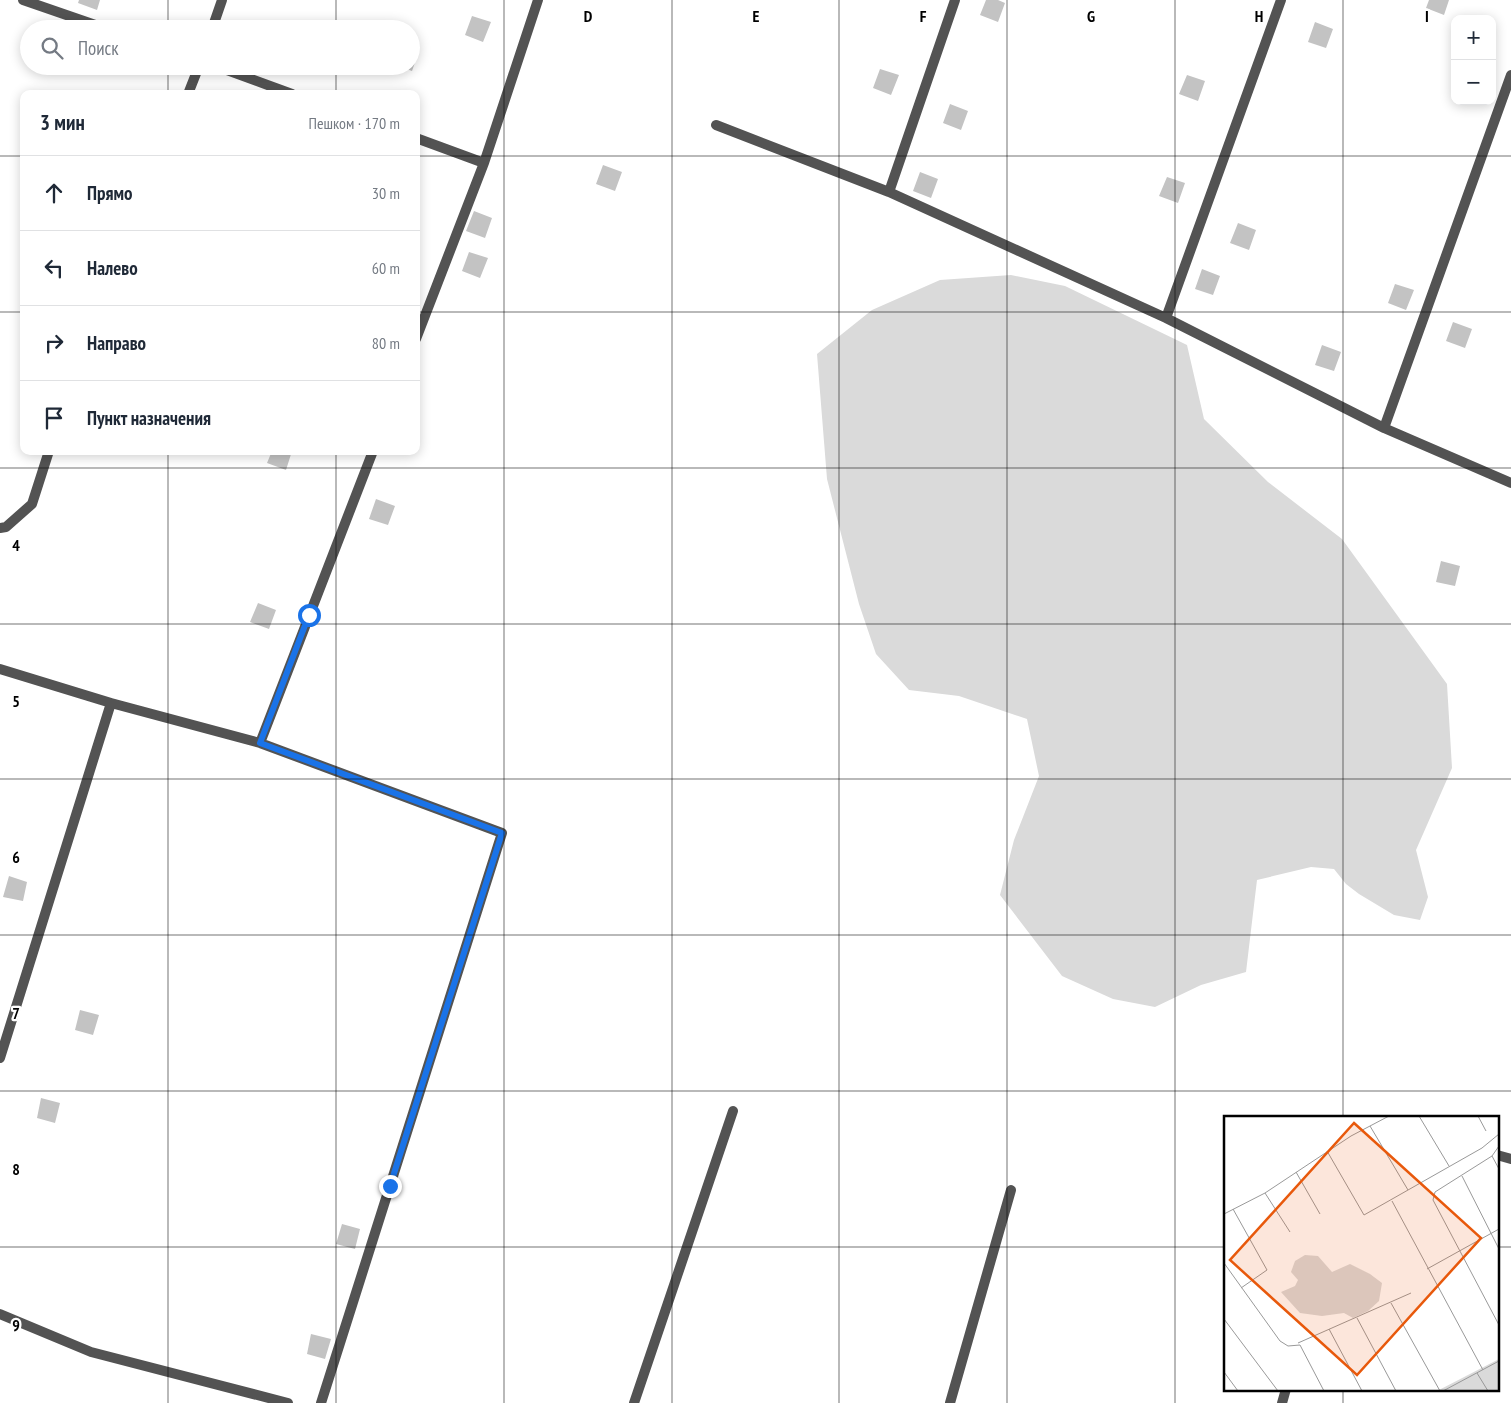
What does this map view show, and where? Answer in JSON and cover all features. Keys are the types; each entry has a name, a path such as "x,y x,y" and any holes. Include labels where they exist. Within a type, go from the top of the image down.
{"lane":[{"path":"22,0 81,20"},
{"path":"215,20 222,0"},
{"path":"420,329 484,163 538,0"},
{"path":"889,192 955,0"},
{"path":"1166,318 1282,0"},
{"path":"190,90 195,75"},
{"path":"240,75 281,90"},
{"path":"1384,428 1511,76"},
{"path":"716,125 889,192 1166,318 1384,428 1511,483"},
{"path":"420,139 484,163"},
{"path":"0,528 6,527 32,504 49,455"},
{"path":"260,743 371,455"},
{"path":"0,669 111,703 260,743 502,833 320,1403"},
{"path":"0,1058 111,703"},
{"path":"634,1403 733,1111"},
{"path":"1498,1155 1511,1159"},
{"path":"950,1403 1011,1190"},
{"path":"0,1314 91,1352 288,1403"},
{"path":"1282,1403 1286,1390"}],"shaded area":[{"path":"1011,275 1065,286 1187,345 1204,419 1268,482 1342,539 1447,684 1452,768 1416,850 1428,897 1420,920 1394,915 1359,894 1346,884 1334,869 1311,867 1257,880 1246,972 1201,985 1155,1007 1113,999 1062,976 1000,895 1014,840 1039,776 1027,719 959,696 909,690 876,654 859,604 827,479 817,354 872,310 940,280"}],"building":[{"path":"79,0 100,0 97,10 78,3"},
{"path":"986,0 998,0 1005,3 998,22 980,15"},
{"path":"1429,0 1449,0 1444,15 1426,8"},
{"path":"472,16 491,22 483,42 465,35"},
{"path":"1315,22 1333,29 1326,48 1308,42"},
{"path":"880,69 899,75 891,95 873,88"},
{"path":"1187,75 1205,81 1198,101 1179,94"},
{"path":"950,104 968,111 961,130 943,123"},
{"path":"603,165 622,172 615,191 596,184"},
{"path":"920,172 938,179 931,198 913,191"},
{"path":"1167,177 1185,183 1178,203 1159,196"},
{"path":"474,211 492,218 485,238 466,231"},
{"path":"1238,223 1256,230 1249,250 1230,243"},
{"path":"469,252 488,258 480,278 462,271"},
{"path":"1202,269 1220,276 1213,295 1195,289"},
{"path":"1395,284 1414,290 1406,310 1388,303"},
{"path":"1453,322 1472,329 1465,348 1446,341"},
{"path":"1322,345 1341,352 1334,371 1315,365"},
{"path":"270,455 291,455 286,470 267,463"},
{"path":"376,499 395,506 388,525 369,519"},
{"path":"1441,561 1460,566 1455,586 1436,582"},
{"path":"258,603 276,610 269,629 250,622"},
{"path":"9,876 27,882 23,901 3,897"},
{"path":"80,1010 99,1015 93,1035 75,1030"},
{"path":"41,1098 60,1103 55,1123 37,1118"},
{"path":"342,1224 360,1229 355,1249 336,1244"},
{"path":"311,1334 331,1339 325,1359 307,1354"}],"route":[{"path":"309,615 260,743 502,833 390,1186"}]}
